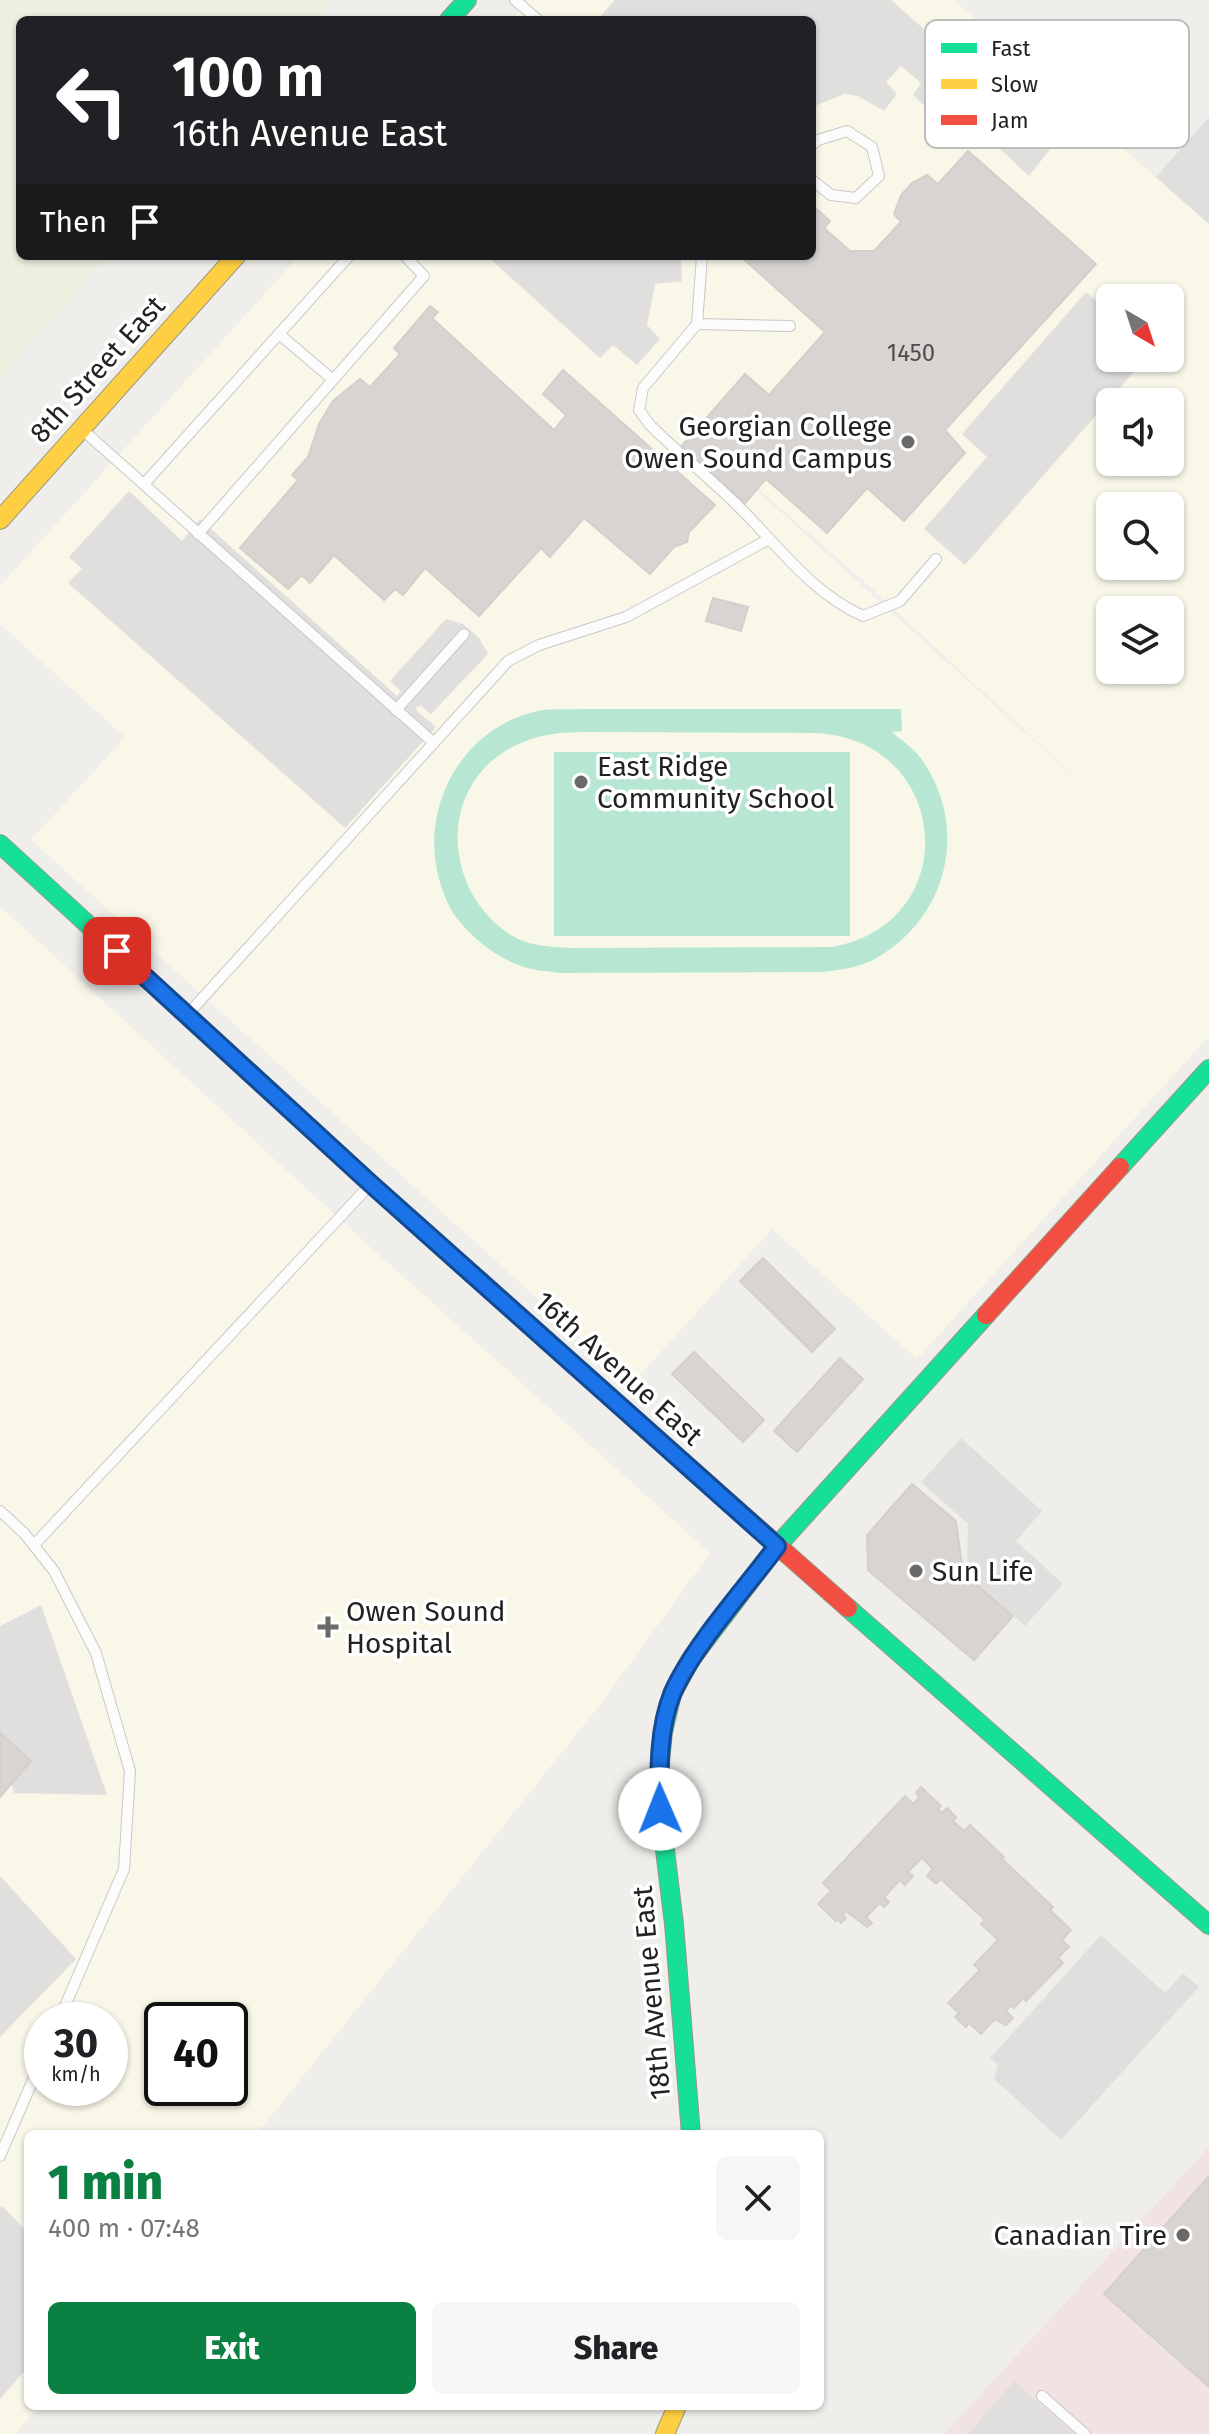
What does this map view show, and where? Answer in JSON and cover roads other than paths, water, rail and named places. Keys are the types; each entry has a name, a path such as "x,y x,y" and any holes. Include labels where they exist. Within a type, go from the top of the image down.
{"street":[{"path":"453,16 467,0"},
{"name":"8th Street East","path":"0,520 232,260"},
{"name":"16th Avenue East","path":"0,844 371,1184 777,1546 1202,1915"},
{"name":"18th Avenue East","path":"691,2130 674,1924 660,1809 659,1772 663,1732 672,1694 691,1659 777,1546 1209,1069"},
{"path":"665,2434 675,2410"}],"lane":[{"path":"515,0 533,16"},
{"path":"816,142 847,131 872,147 879,176 856,198 831,195 816,183"},
{"path":"144,484 345,260"},
{"path":"198,534 424,276 409,260"},
{"path":"702,260 697,324 643,388 639,410 650,425 744,512 822,593 841,606 863,616 900,601 936,559"},
{"path":"697,324 790,326"},
{"path":"279,334 332,379"},
{"path":"80,428 434,743"},
{"path":"187,1015 508,661 539,645 626,617 769,539"},
{"path":"396,710 464,634"},
{"path":"34,1545 371,1184"},
{"path":"0,1511 34,1545 54,1571 96,1653 130,1771 124,1869 67,2002"},
{"path":"0,2156 24,2101"},
{"path":"1042,2396 1085,2434"}],"place":[{"name":"Georgian College Owen Sound Campus","path":"908,442"},
{"name":"East Ridge Community School","path":"581,782"},
{"name":"Sun Life","path":"916,1571"},
{"name":"Owen Sound Hospital","path":"328,1627"},
{"name":"Canadian Tire","path":"1183,2235"}]}
